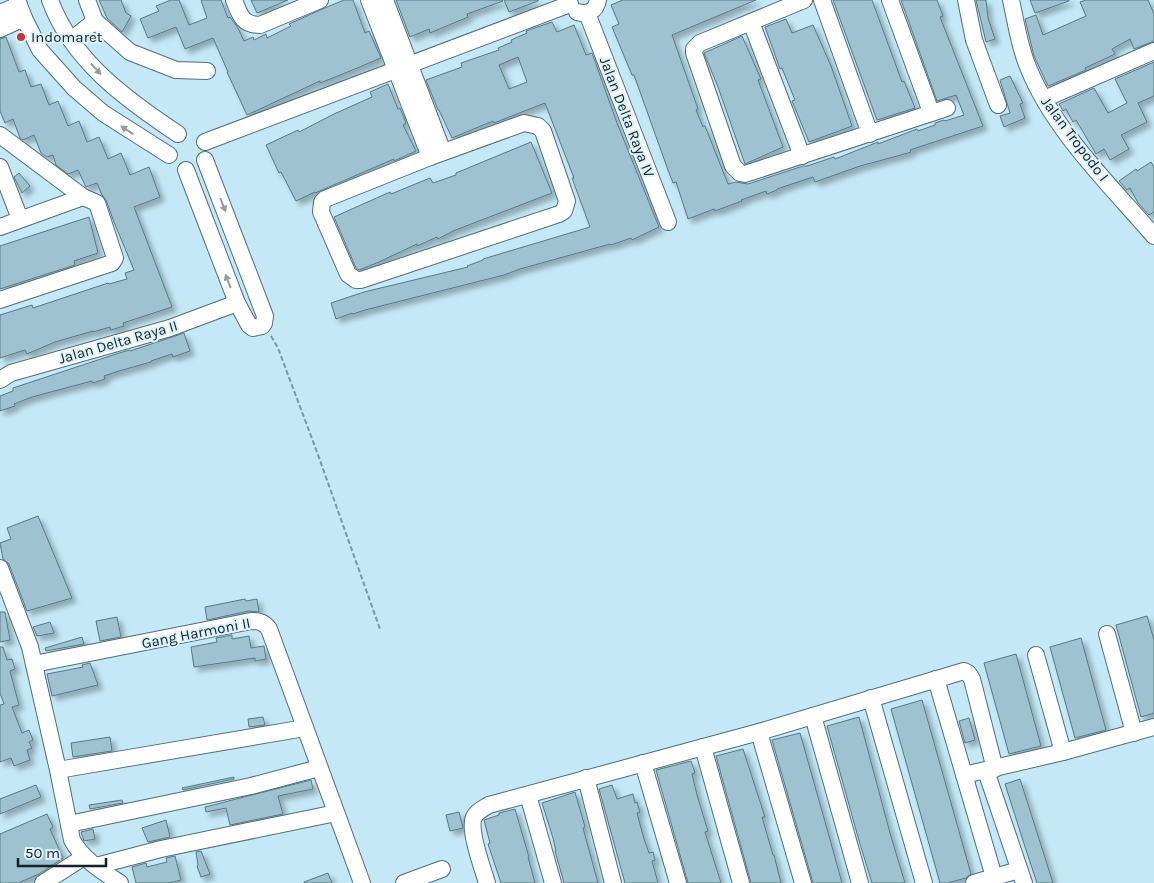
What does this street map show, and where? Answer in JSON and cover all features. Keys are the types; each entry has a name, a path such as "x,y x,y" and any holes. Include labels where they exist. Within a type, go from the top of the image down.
{"street":[{"path":"50,0 75,47 108,81 139,108 178,134"},
{"path":"87,0 95,21 130,52 176,70 207,71"},
{"path":"234,0 239,14 244,21 250,25 260,25 318,0"},
{"path":"369,0 403,67 437,155"},
{"path":"385,0 403,67"},
{"path":"205,142 570,2 577,12 587,13 595,8 598,0"},
{"path":"822,0 870,134"},
{"path":"890,0 931,112"},
{"path":"966,0 974,40 998,105"},
{"name":"Jalan Tropodo I","path":"1011,0 1027,66 1044,99 1088,160 1154,236"},
{"path":"796,2 774,6 751,22 700,43 694,49 694,54 733,166 740,173 745,174 947,108"},
{"path":"0,13 20,8"},
{"path":"0,29 20,8"},
{"path":"20,8 40,50 74,88 103,113 169,155 175,166 186,170 197,168 205,160"},
{"name":"Jalan Delta Raya IV","path":"587,13 668,222"},
{"path":"71,40 95,21"},
{"path":"751,22 802,156"},
{"path":"1044,99 1154,52"},
{"path":"524,123 532,123 543,132 567,201 567,207 560,214 361,280 356,280 348,274 321,212 322,202 325,199 437,155 524,123"},
{"path":"169,155 170,143 178,134 190,132 201,137 205,142 207,148 205,160 265,316 262,326 252,328 237,304 186,170"},
{"path":"0,136 83,197 97,203 115,254 112,263 0,300"},
{"path":"0,168 20,219"},
{"path":"0,227 83,197"},
{"name":"Jalan Delta Raya II","path":"0,380 11,373 170,328 237,304"},
{"path":"0,568 30,647 72,840 77,850 102,870"},
{"name":"Gang Harmoni II","path":"34,664 250,621 258,621 265,624 269,629 362,883"},
{"path":"1107,634 1134,733"},
{"path":"1036,655 1063,752"},
{"path":"487,883 473,830 473,818 480,810 489,805 759,732 964,671 972,679 990,770 1021,877 994,877 974,883"},
{"path":"936,679 994,877"},
{"path":"871,698 924,883"},
{"path":"813,716 860,883"},
{"path":"964,775 1063,752 1154,727"},
{"path":"58,770 305,728"},
{"path":"759,732 804,883"},
{"path":"702,747 742,883"},
{"path":"643,764 678,883"},
{"path":"69,824 242,788 319,768"},
{"path":"586,778 613,883"},
{"path":"528,795 554,883"},
{"path":"43,883 102,870 161,849 336,813"},
{"path":"404,883 442,869"},
{"path":"94,883 102,870"}],"path":[{"path":"278,348 380,629"}],"building":[{"path":"99,0 121,0 126,13 131,16 122,32 107,18"},
{"path":"171,0 179,0 189,25 207,18 201,0 221,0 228,18 230,17 238,28 244,41 253,37 254,40 266,34 267,38 291,26 289,24 327,7 344,0 353,0 365,33 369,31 381,58 320,83 320,81 247,115 213,38 185,49 176,27 148,38 140,19 159,11 156,6"},
{"path":"251,0 288,0 257,13"},
{"path":"396,0 503,1 467,14 468,17 430,33 429,29 410,37"},
{"path":"504,0 538,0 538,1 509,12"},
{"path":"623,0 756,0 672,35 698,109 696,110 703,127 705,126 728,184 736,182 748,184 834,157 835,159 878,142 878,144 917,129 918,131 935,125 935,123 964,115 956,95 937,101 901,0 937,0 943,16 940,17 983,126 910,150 911,152 860,166 815,182 813,177 767,194 766,191 715,211 714,209 688,219 676,182 673,183 634,75 632,75 612,27 619,24 611,5"},
{"path":"833,0 872,0 902,82 904,81 915,108 877,120"},
{"path":"976,0 986,0 988,18 995,39 986,42"},
{"path":"1030,0 1069,0 1069,1 1035,13"},
{"path":"1086,0 1148,0 1154,14 1154,41 1134,49 1130,39 1112,49 1115,54 1085,68 1086,70 1048,86 1034,56 1025,19 1036,15 1043,35 1086,16 1080,2"},
{"path":"786,19 792,33 813,25 831,66 852,126 809,142 792,101 795,100 782,68 780,69 765,27"},
{"path":"552,22 557,32 574,25 586,55 592,53 617,123 659,227 632,240 631,238 504,275 352,313 336,319 331,303 364,292 468,267 483,259 590,227 572,178 574,178 545,103 452,138 426,80 462,67 461,63 499,50 498,48 512,42 511,40 527,33 526,31","holes":["518,57 527,82 509,89 499,65"]},
{"path":"742,36 761,79 758,80 783,147 745,164 704,53"},
{"path":"6,37 19,72 25,70 31,87 41,84 49,105 58,101 68,126 79,121 87,142 99,137 108,159 121,153 130,175 149,167 160,197 134,207 172,307 123,323 124,326 111,330 110,327 93,331 55,342 27,354 25,350 0,358 0,315 32,305 33,308 108,283 127,279 125,273 134,270 106,200 97,183 86,187 78,170 68,174 56,165 53,155 47,157 41,153 34,135 23,140 20,138 13,119 5,123 0,111 0,39"},
{"path":"1154,62 1154,96 1138,103 1147,122 1121,135 1129,149 1110,160 1104,149 1096,154 1076,120 1073,122 1066,109 1063,111 1059,104 1094,88 1108,113 1127,103 1115,79"},
{"path":"1010,76 1023,103 1020,104 1025,118 1004,127 1000,116 1010,113 1000,80"},
{"path":"388,84 406,123 403,125 416,151 296,201 281,172 279,173 266,145 298,130 299,132 372,97 370,92"},
{"path":"531,142 552,193 453,231 438,239 437,237 417,246 417,244 359,270 356,268 334,217 390,192 391,194 430,178 433,183 456,175 456,173"},
{"path":"1151,162 1154,167 1154,212 1149,215 1138,203 1130,188 1127,190 1119,181 1136,169 1137,171"},
{"path":"19,173 30,186 22,193 14,177"},
{"path":"89,217 98,253 74,261 75,265 0,289 0,246"},
{"path":"184,333 190,351 173,357 172,354 119,371 104,376 105,379 93,383 92,381 32,397 0,411 0,396 13,391 13,388"},
{"path":"38,516 72,598 27,611 9,564 3,559 0,543 11,539 7,528"},
{"path":"245,599 246,601 257,599 259,612 249,611 207,620 205,607"},
{"path":"0,612 5,612 10,640 0,642"},
{"path":"1147,616 1154,640 1154,713 1141,717 1116,625"},
{"path":"117,617 121,637 100,641 96,621"},
{"path":"50,622 54,633 37,636 33,627"},
{"path":"232,635 232,639 249,636 251,648 264,646 266,659 255,661 255,658 194,667 191,647 217,642 216,638"},
{"path":"82,637 84,644 46,651 45,648"},
{"path":"1081,638 1106,730 1075,738 1050,647"},
{"path":"0,647 3,647 7,660 12,659 15,669 10,671 19,705 12,707 22,733 29,730 33,740 29,742 32,748 27,750 30,760 14,766 11,758 0,762 0,705 4,704 0,693"},
{"path":"1016,654 1041,746 1009,754 984,663"},
{"path":"90,663 98,685 52,696 47,674 83,667 82,665"},
{"path":"922,700 971,874 966,878 947,883 940,883 891,709"},
{"path":"263,717 265,725 249,727 248,719"},
{"path":"859,717 905,883 872,883 827,726"},
{"path":"969,718 975,740 965,743 959,721"},
{"path":"800,733 842,883 813,883 772,740"},
{"path":"110,737 112,751 73,757 71,743"},
{"path":"743,749 765,817 762,817 781,883 751,883 716,756"},
{"path":"691,761 695,773 692,774 697,795 708,831 705,832 721,883 688,883 656,770"},
{"path":"234,777 234,779 183,790 182,788"},
{"path":"1020,779 1053,883 1037,883 1005,784"},
{"path":"311,780 313,789 278,796 283,814 230,825 226,808 206,812 205,807"},
{"path":"36,785 41,797 0,814 0,799"},
{"path":"612,785 617,799 633,794 635,803 637,802 640,812 637,813 644,839 649,853 653,852 655,860 652,861 658,883 625,883 599,789"},
{"path":"575,792 598,883 564,883 542,803"},
{"path":"122,800 123,803 90,809 89,805"},
{"path":"515,809 535,883 501,883 488,844 490,843 484,820 499,815 499,813"},
{"path":"459,812 463,828 450,831 446,815"},
{"path":"47,814 53,827 50,829 63,858 39,874 18,883 0,883 0,834"},
{"path":"166,820 170,837 148,842 142,828"},
{"path":"93,829 95,839 84,841 81,832"},
{"path":"201,851 210,874 201,877 197,866 196,852"},
{"path":"175,856 181,880 169,883 136,883 132,867 146,863 147,867 167,862 166,858"},
{"path":"328,873 332,883 304,883 304,882"}],"place":[{"name":"Indomaret","path":"21,37"}]}
